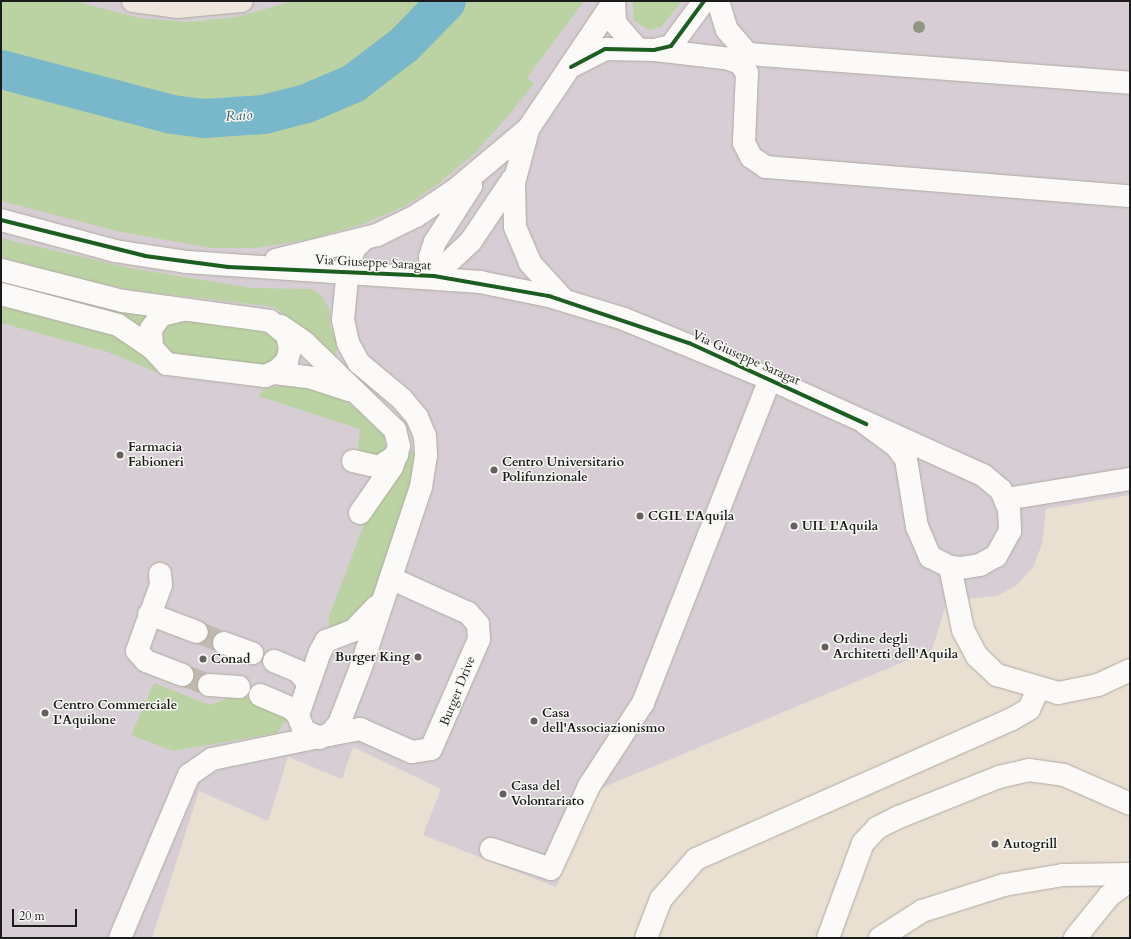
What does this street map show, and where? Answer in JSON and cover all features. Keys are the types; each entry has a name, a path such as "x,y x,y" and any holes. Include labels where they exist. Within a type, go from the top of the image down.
{"main road":[{"path":"133,1 177,7 242,1"}],"street":[{"name":"Via Giuseppe Saragat","path":"614,1 615,23 645,49"},
{"name":"Via Giuseppe Saragat","path":"434,276 430,258 439,234 467,191 498,157 528,129 572,67 614,1"},
{"name":"Via Giuseppe Saragat","path":"572,67 605,49 645,49 671,46 678,40 704,1"},
{"path":"718,1 733,40 744,52 757,55 1130,83"},
{"path":"645,49 729,59 757,55"},
{"path":"757,55 748,80 744,143 751,157 766,167 1130,196"},
{"path":"729,59 742,65 748,80"},
{"name":"Via Giuseppe Saragat","path":"434,276 455,260 490,217 516,169 528,129"},
{"name":"Via Giuseppe Saragat","path":"228,267 298,257 363,240 416,216 498,157"},
{"name":"Via Giuseppe Saragat","path":"516,169 513,207 520,245 541,278 564,300"},
{"name":"Via Giuseppe Saragat","path":"1,220 115,251 228,267 434,276 514,288 564,300 638,324 770,379 866,424 983,475 1006,499 1010,531 996,556 971,567 950,567 930,557 920,539 906,459 895,445 866,424"},
{"path":"120,938 189,775 212,759 325,736 339,724 362,661 421,487 426,447 422,426 410,408 362,366 348,343 344,320 347,272 352,253 363,240"},
{"path":"1,270 100,297 275,323 297,336 395,430 399,446 389,474 360,513"},
{"path":"1,294 110,322 133,333 152,348 162,362 184,367 312,378 363,398"},
{"path":"152,348 150,333 155,322 169,311 182,310"},
{"path":"234,391 244,379 265,374 284,365 290,348 285,332 275,323"},
{"path":"184,367 196,374 201,386"},
{"path":"491,849 551,870 589,786 643,703 770,379"},
{"path":"353,461 379,467 397,455"},
{"path":"1006,499 1130,479"},
{"path":"950,567 963,630 977,656 997,675 1038,690 1075,692 1130,670"},
{"path":"160,574 161,585 137,646 139,656 182,674"},
{"name":"Burger Drive","path":"325,736 360,729 412,752 431,749 480,639 478,624 468,614 390,578"},
{"path":"282,744 293,733 308,683 323,645 358,627 382,601"},
{"path":"149,614 197,632"},
{"path":"342,636 357,643 362,661"},
{"path":"224,643 252,653"},
{"path":"274,661 298,671 308,683"},
{"path":"209,685 239,687"},
{"path":"646,938 661,899 696,859 1012,719 1029,709 1038,690"},
{"path":"260,695 291,708 298,717 304,731 325,736"},
{"path":"828,938 863,843 876,828 899,816 999,777 1029,770 1064,775 1130,804"},
{"path":"880,938 896,924 932,906 1004,884 1063,875 1130,874"},
{"path":"1075,938 1109,896 1130,880"}],"shaded area":[{"path":"1,1 1130,1 1130,495 1046,509 1042,544 1033,567 1017,585 997,596 947,601 932,650 597,790 556,887 423,835 441,789 353,747 342,779 288,757 268,821 199,791 152,938 1,938"}],"green space":[{"path":"1,1 74,1 140,18 187,22 236,17 293,1 584,1 527,78 534,84 508,116 476,152 438,184 405,206 363,224 305,240 256,248 212,248 121,232 1,201"},
{"path":"633,1 682,1 661,27 649,30 633,20"},
{"path":"1,238 129,268 252,288 311,289 321,295 330,310 330,325 337,344 335,359 275,307 132,290 85,280 1,257"},
{"path":"1,305 115,336 138,347 158,373 108,352 1,323"},
{"path":"109,309 147,315 143,326 108,313"},
{"path":"180,320 261,328 277,339 278,355 262,366 173,355 165,347 163,335 168,325"},
{"path":"294,384 335,395 358,410 384,433 386,450 380,457 363,456 358,448 360,429 258,396 264,389"},
{"path":"412,449 415,454 408,495 374,597 346,626 330,628 328,619 369,511 395,480"},
{"path":"154,683 210,705 239,694 290,715 277,733 173,751 131,735"}],"waterway":[{"name":"Raio","path":"1,69 171,114 203,118 263,114 306,103 353,83 404,44 446,1"}],"tunnel":[{"path":"197,632 224,643"},
{"path":"182,675 209,685"}],"cycle path":[{"path":"571,67 605,49 654,50 671,46 704,1"},
{"path":"1,220 145,256 228,267 434,276 549,296 689,343 866,424"}],"place":[{"name":"Farmacia Fabioneri","path":"120,455"},
{"name":"Centro Universitario Polifunzionale","path":"494,470"},
{"name":"CGIL L'Aquila","path":"640,516"},
{"name":"UIL L'Aquila","path":"794,526"},
{"name":"Ordine degli Architetti dell'Aquila","path":"825,647"},
{"name":"Burger King","path":"418,657"},
{"name":"Conad","path":"203,659"},
{"name":"Centro Commerciale L'Aquilone","path":"45,713"},
{"name":"Casa dell'Associazionismo","path":"534,721"},
{"name":"Casa del Volontariato","path":"503,794"},
{"name":"Autogrill","path":"995,844"}]}
